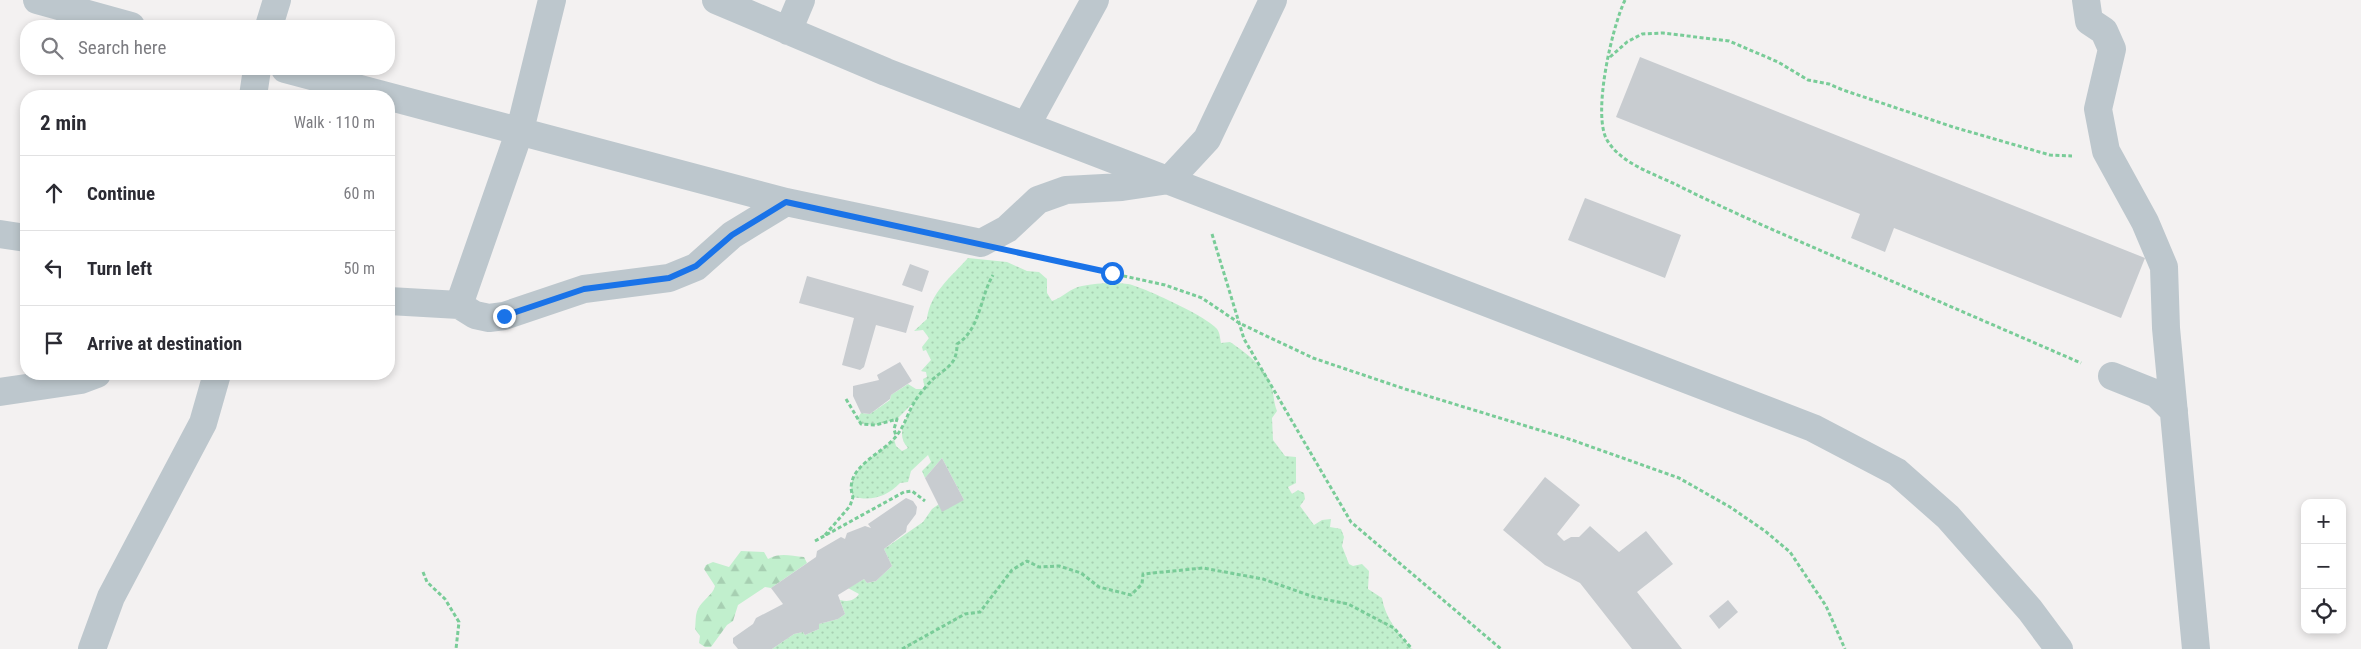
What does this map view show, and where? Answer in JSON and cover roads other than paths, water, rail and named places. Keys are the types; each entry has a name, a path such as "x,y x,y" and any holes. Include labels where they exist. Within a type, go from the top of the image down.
{"street":[{"path":"37,0 109,20"},
{"path":"271,20 277,0"},
{"path":"459,305 520,130 552,0"},
{"path":"716,0 886,72 1813,428 1897,472 1948,517 2030,610 2059,649"},
{"path":"788,30 802,0"},
{"path":"1026,126 1095,0"},
{"path":"395,98 786,202 982,243 1007,229 1038,200 1066,190 1122,187 1169,180 1207,138 1273,0"},
{"path":"2086,0 2090,20 2104,31 2112,49 2098,109 2106,151 2145,222 2164,266 2166,328 2196,649"},
{"path":"254,90 256,75"},
{"path":"308,75 366,90"},
{"path":"395,301 459,305 476,315 489,318 504,316 584,289 669,278 696,266 732,235 786,202"},
{"path":"0,234 20,237"},
{"path":"2112,376 2157,394 2174,411"},
{"path":"0,392 81,380"},
{"path":"92,649 111,597 204,423 215,380"}]}
